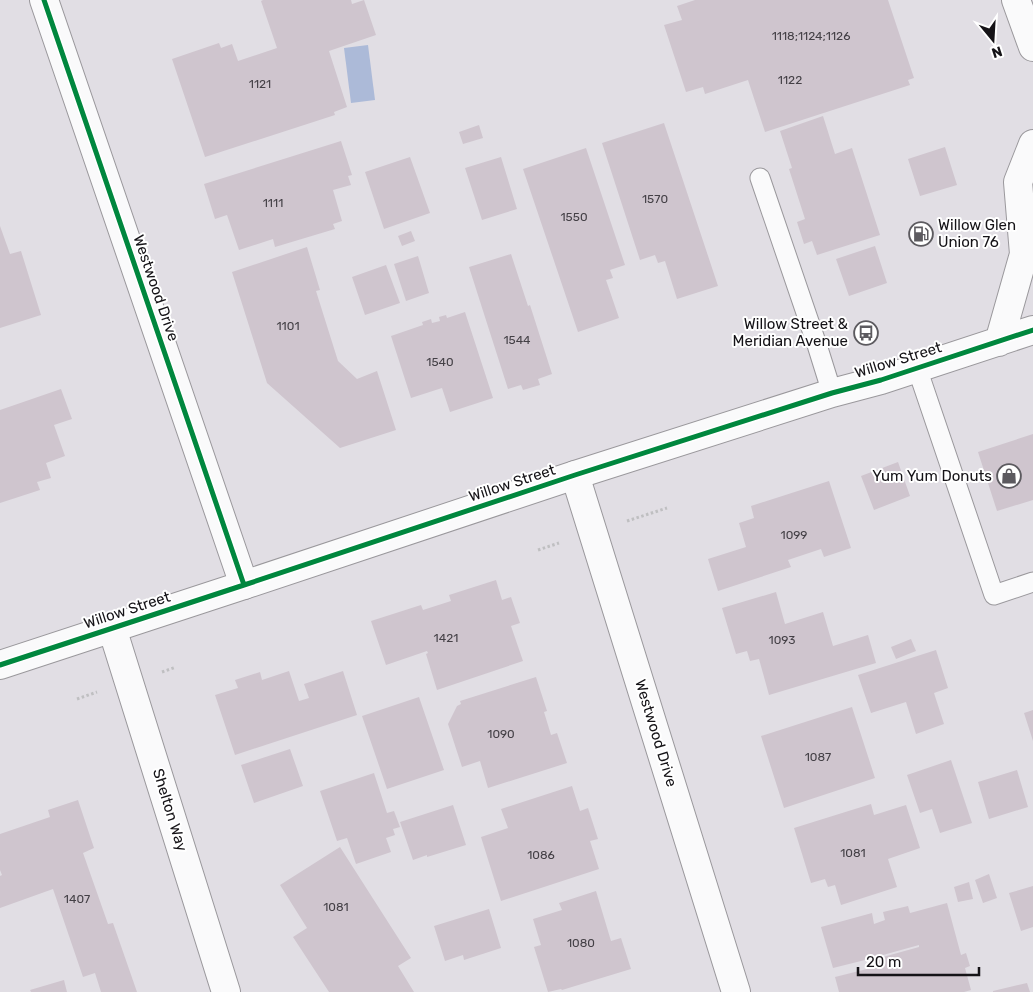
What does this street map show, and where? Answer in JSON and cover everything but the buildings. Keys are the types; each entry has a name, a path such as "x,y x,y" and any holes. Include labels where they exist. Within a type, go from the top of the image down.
{"street":[{"name":"Westwood Drive","path":"44,0 244,585"},
{"path":"1016,0 1033,47"},
{"path":"999,342 1024,254 1018,182 1033,144"},
{"name":"Willow Street","path":"0,665 575,475 832,393 881,380 1033,330"},
{"name":"Westwood Drive","path":"575,475 736,992"},
{"name":"Shelton Way","path":"112,628 226,992"}],"lane":[{"path":"760,178 832,393"},
{"path":"916,368 994,595 1033,582"}],"water":[{"path":"368,45 375,100 351,103 344,48"}],"cycle path":[{"path":"44,0 244,585"},
{"path":"0,665 575,475 832,393 881,380 1033,330"}],"place":[{"name":"Willow Glen Union 76","path":"921,234"},
{"name":"Willow Street & Meridian Avenue","path":"866,333"},
{"name":"Yum Yum Donuts","path":"1009,476"}]}
